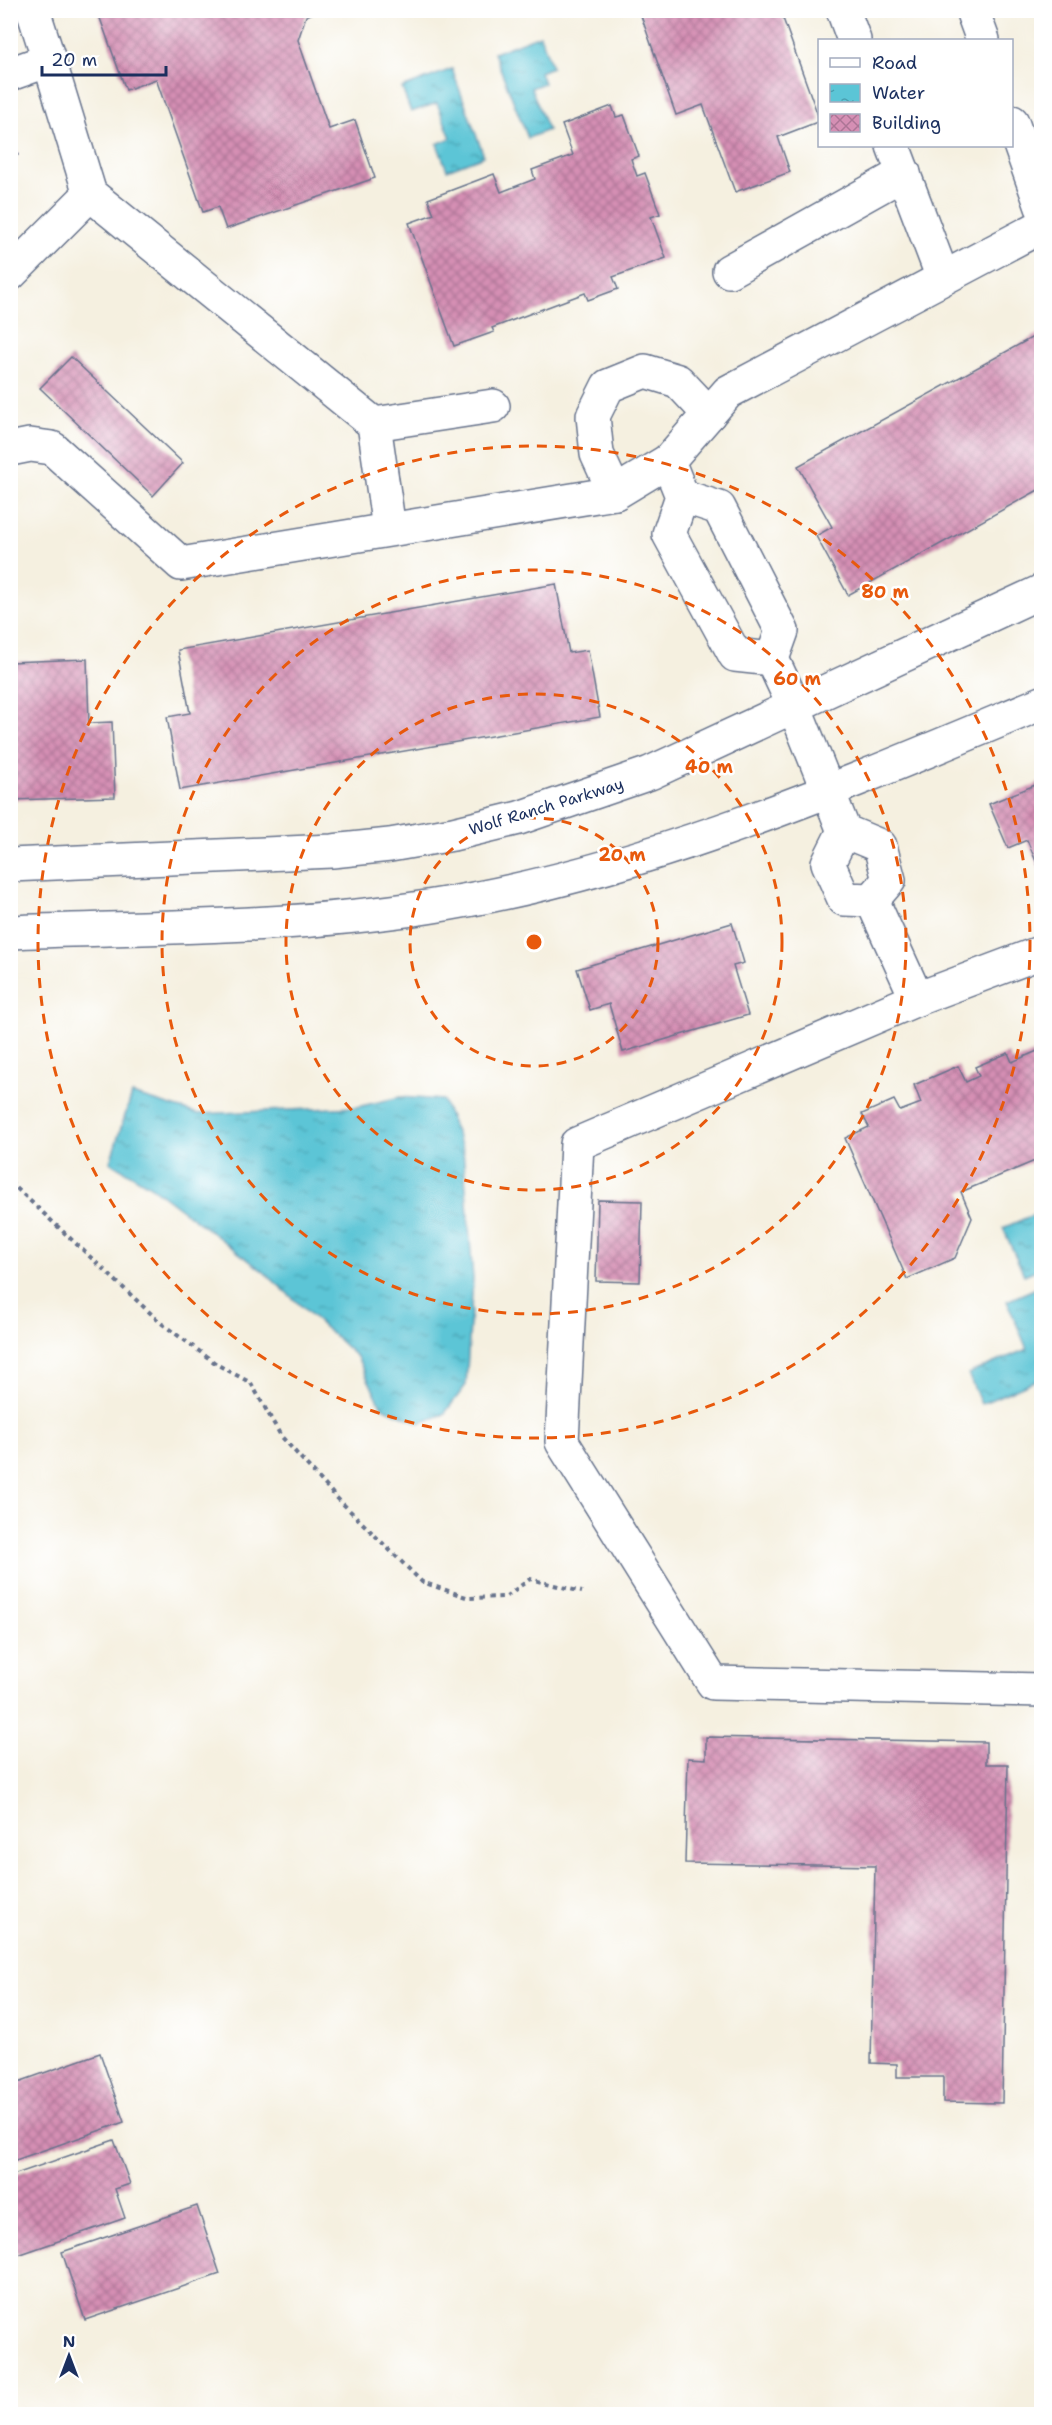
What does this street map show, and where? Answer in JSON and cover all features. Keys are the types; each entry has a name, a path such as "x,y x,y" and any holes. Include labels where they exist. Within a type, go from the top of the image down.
{"street":[{"path":"33,10 90,194 374,423 389,530"},
{"path":"843,10 854,39"},
{"path":"972,10 982,39"},
{"path":"10,74 49,60"},
{"path":"1013,128 1041,207"},
{"path":"729,271 899,159 943,278"},
{"path":"10,274 90,194"},
{"path":"10,449 30,445 52,448 182,564 615,493 668,461 728,392 1041,226"},
{"path":"615,493 597,454 592,416 608,386 645,370 678,381 709,414"},
{"path":"374,423 493,406"},
{"path":"668,461 682,496 669,534 735,655 772,659"},
{"path":"682,496 719,508 782,631 772,659 794,706 844,831 880,846 890,880 872,900"},
{"name":"Wolf Ranch Parkway","path":"10,865 332,851 390,845 453,834 519,818 640,777 1041,591"},
{"path":"10,932 316,920 430,906 559,879 630,860 829,792 1041,703"},
{"path":"844,831 828,863 844,899 872,900"},
{"path":"872,900 917,999"},
{"path":"1041,952 917,999 576,1144 562,1442 713,1683 1041,1690"}],"path":[{"path":"10,1182 161,1323 218,1365 251,1383 281,1436 334,1495 422,1582 469,1598 505,1597 530,1579 582,1592"}],"water":[{"path":"540,35 552,67 540,72 544,83 531,88 548,130 528,138 494,53"},
{"path":"452,69 484,156 447,170 437,144 451,138 437,103 411,112 402,88"},
{"path":"132,1094 198,1114 357,1107 400,1097 443,1100 463,1150 473,1279 466,1385 444,1414 419,1423 382,1407 357,1357 264,1272 152,1187 110,1162"},
{"path":"1040,1212 1041,1268 1024,1275 1003,1228"},
{"path":"1041,1286 1041,1378 981,1404 968,1374 1027,1349 1007,1301"}],"building":[{"path":"97,10 320,10 306,16 298,40 329,129 355,120 375,178 226,229 218,207 203,212 156,79 126,90"},
{"path":"639,10 780,10 818,115 818,122 778,137 790,172 735,192 703,105 676,115"},
{"path":"612,106 616,117 624,115 639,156 631,159 637,176 645,173 660,214 651,217 666,258 613,277 618,289 588,300 585,293 492,328 494,332 454,346 409,223 434,214 428,199 494,174 501,192 535,179 532,170 573,155 562,125"},
{"path":"10,133 18,155 10,157"},
{"path":"1042,332 1042,488 848,595 816,536 832,527 798,466"},
{"path":"71,357 183,463 153,496 40,388"},
{"path":"556,584 569,653 588,650 600,717 180,790 167,717 190,713 178,650"},
{"path":"87,659 89,723 112,722 115,797 10,800 10,662"},
{"path":"1042,782 1041,873 1027,840 1008,848 989,804"},
{"path":"732,923 744,963 733,966 748,1015 623,1052 609,1004 590,1010 577,969"},
{"path":"1042,1049 1042,1158 961,1192 972,1218 955,1258 907,1279 845,1138 869,1127 862,1114 894,1100 900,1111 921,1103 914,1085 958,1066 966,1082 979,1076 975,1067 1008,1053 1012,1062"},
{"path":"598,1200 642,1201 640,1282 596,1281"},
{"path":"706,1737 986,1742 986,1764 1008,1764 1002,2103 943,2102 943,2077 897,2077 897,2064 871,2063 875,1866 685,1863 688,1758 706,1759"},
{"path":"100,2053 124,2122 10,2162 10,2085"},
{"path":"114,2140 130,2184 115,2189 125,2218 18,2255 10,2232 10,2176"},
{"path":"1040,2191 1042,2191 1042,2234 1038,2234"},
{"path":"197,2206 220,2274 85,2320 62,2252"}]}
